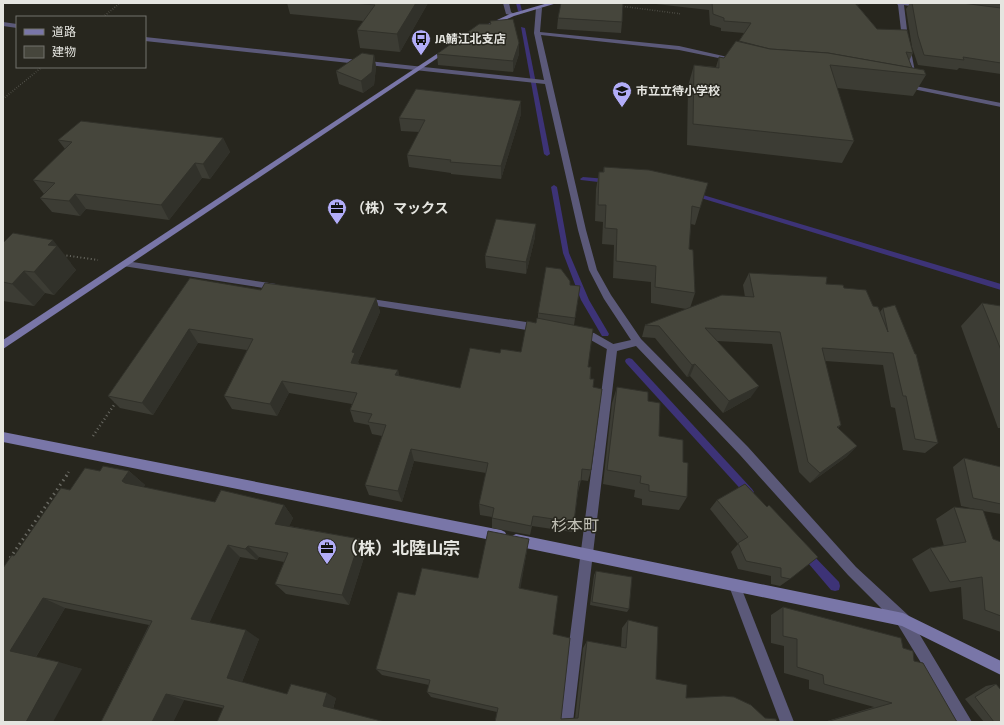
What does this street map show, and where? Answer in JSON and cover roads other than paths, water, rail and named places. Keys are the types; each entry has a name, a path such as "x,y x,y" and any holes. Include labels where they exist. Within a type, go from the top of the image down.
{"street":[{"path":"506,3 508,13 512,15"},
{"path":"477,31 512,15 554,3"},
{"path":"920,89 912,69 900,3 928,6"},
{"path":"539,8 538,34 544,81 593,270 606,297 638,342 744,451 852,571 903,620 965,722"},
{"path":"3,24 16,26"},
{"path":"538,34 679,48 745,62"},
{"path":"146,39 544,81"},
{"path":"3,345 454,45"},
{"path":"896,85 1001,105"},
{"path":"126,264 289,289"},
{"path":"358,300 552,330"},
{"path":"568,332 591,336 612,348 638,342"},
{"path":"566,722 612,348"},
{"path":"3,437 586,554 903,620 1001,668"},
{"path":"735,586 787,722"}],"waterway":[{"path":"518,3 520,10"},
{"path":"523,28 547,154"},
{"path":"583,179 607,181"},
{"path":"554,187 566,253 585,300 605,334"},
{"path":"693,194 1001,287"},
{"path":"629,361 749,492"},
{"path":"806,554 835,586"}],"place":[{"name":"JA鯖江北支店","path":"421,56"},
{"name":"市立立待小学校","path":"622,108"},
{"name":"（株）マックス","path":"337,225"},
{"name":"（株）北陸山宗","path":"327,565"}],"district":[{"name":"杉本町","path":"575,525"}]}
